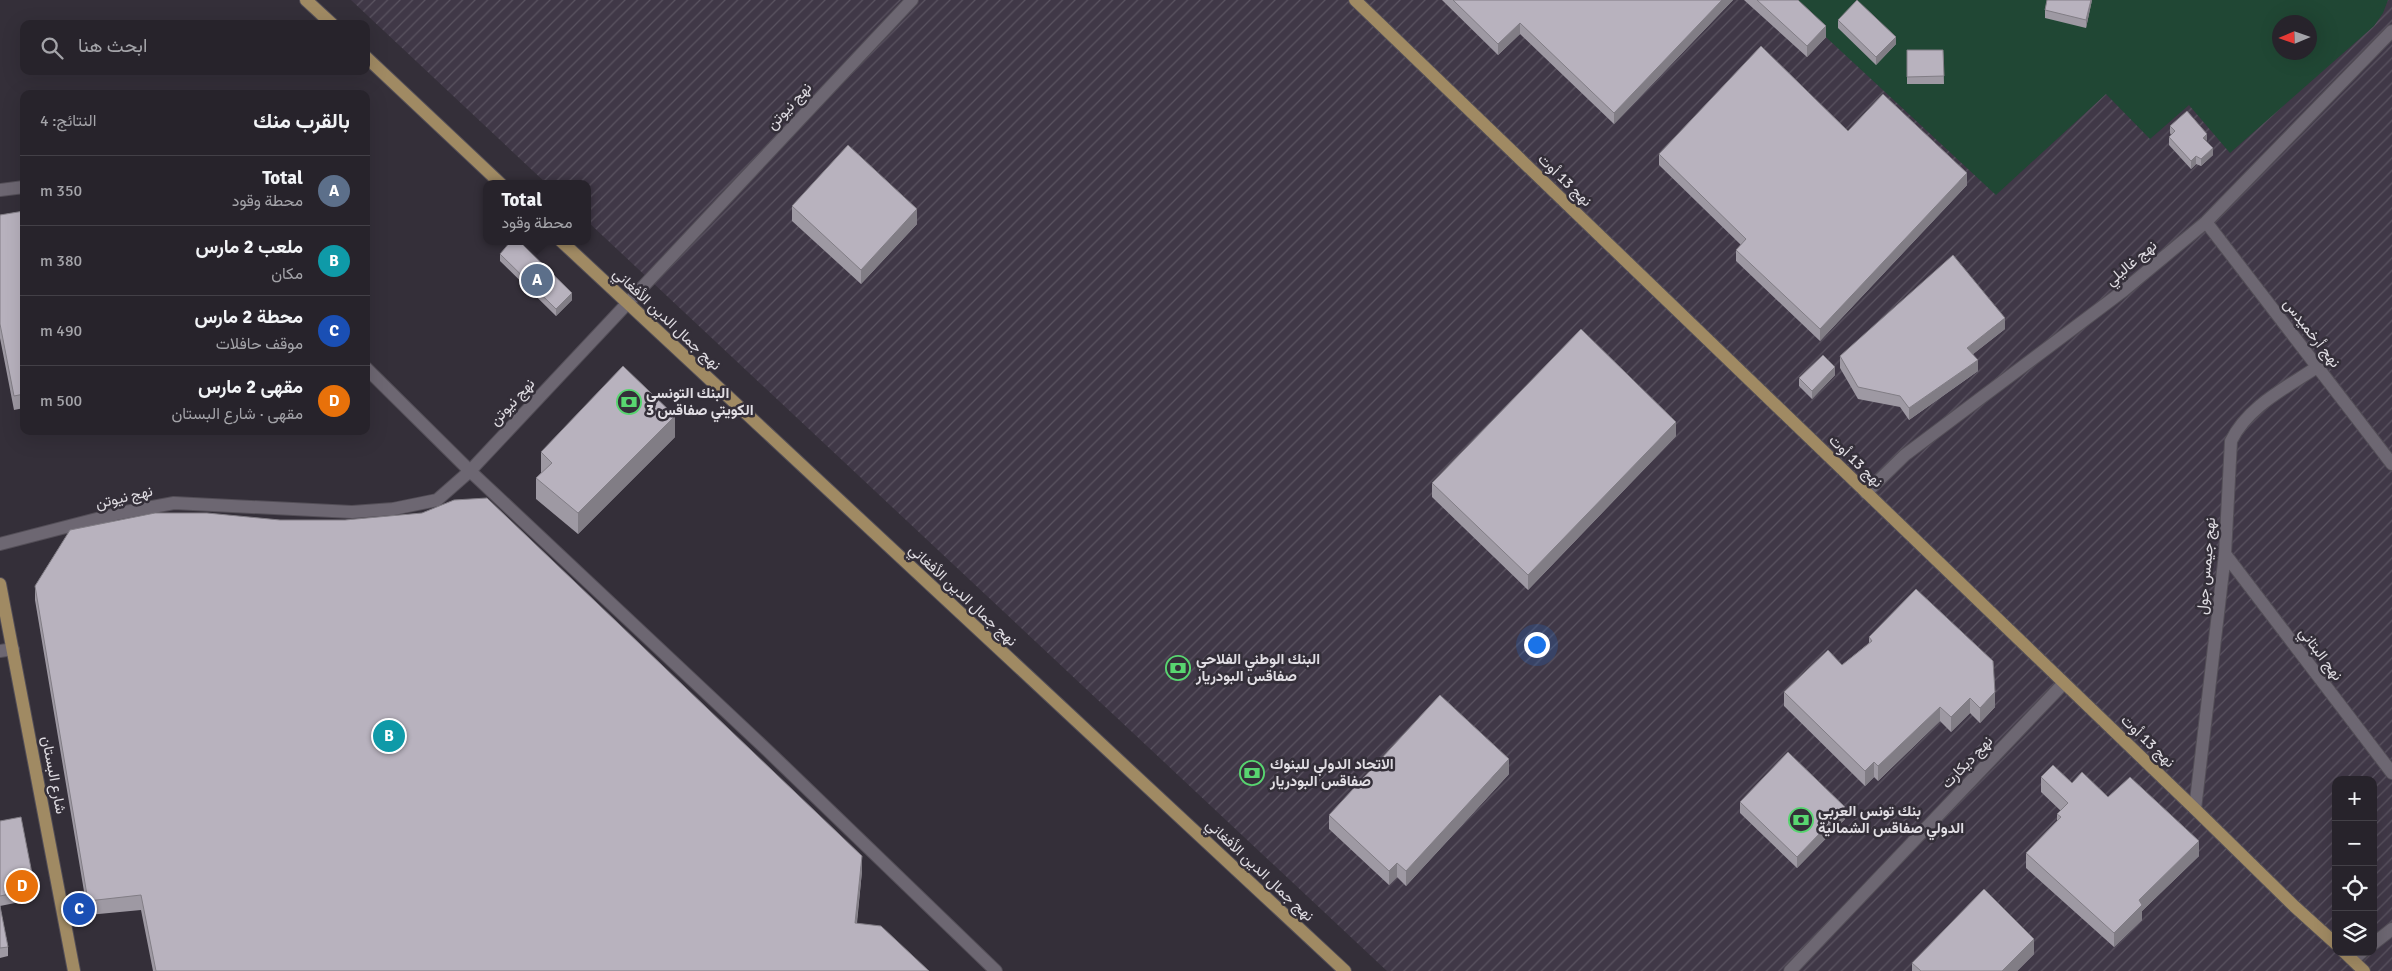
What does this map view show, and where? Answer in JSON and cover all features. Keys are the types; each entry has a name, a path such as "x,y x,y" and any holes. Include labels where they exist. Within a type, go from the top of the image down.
{"main road":[{"path":"306,0 328,20"},
{"name":"نهج 13 أوت","path":"1355,0 2294,906 2332,940"},
{"path":"370,60 497,180"},
{"name":"نهج جمال الدين الأفغاني","path":"565,245 626,304 1345,971"},
{"name":"شارع البستان","path":"0,584 6,650 74,971"},
{"path":"2354,956 2364,971"}],"street":[{"name":"نهج نيوتن","path":"0,544 120,513 174,503 352,512 393,509 437,500 470,471 912,0"},
{"name":"نهج غاليلي","path":"1866,493 1905,455 2123,291 2206,222 2392,31"},
{"path":"0,190 20,187"},
{"name":"نهج أرخميدس","path":"2206,222 2392,464"},
{"name":"نهج جيمس جول","path":"2195,809 2225,554 2231,441 2253,410 2317,367"},
{"path":"370,372 470,471 775,758 996,971"},
{"name":"نهج البتاني","path":"2225,554 2392,773"},
{"name":"نهج ديكارت","path":"1790,971 2064,684"},
{"path":"2377,941 2392,929"}],"shaded area":[{"path":"351,0 2392,0 2392,971 1387,971 591,225 591,180 543,180"}],"green space":[{"path":"1786,0 2388,0 2383,13 2374,26 2230,153 2189,105 2150,139 2106,94 1996,195"}],"building":[{"path":"1453,0 1722,0 1614,113 1520,23 1498,44"},
{"path":"1757,0 1798,0 1826,26 1807,46"},
{"path":"1857,0 1896,37 1876,57 1838,20"},
{"path":"2047,0 2091,0 2086,20 2045,10"},
{"path":"1761,46 1848,131 1883,94 1967,173 1820,329 1736,250 1746,239 1659,154"},
{"path":"1907,50 1943,50 1944,76 1907,77"},
{"path":"2187,111 2207,134 2203,138 2213,148 2201,159 2196,156 2191,161 2169,137 2175,131 2170,126"},
{"path":"848,145 917,209 861,270 792,206"},
{"path":"20,212 20,395 14,396 0,324 0,215"},
{"path":"508,245 523,245 572,293 556,309 500,254"},
{"path":"1953,255 2005,318 1967,348 1978,360 1909,408 1900,396 1858,387 1840,356"},
{"path":"1581,329 1676,422 1528,575 1432,483"},
{"path":"1823,355 1835,367 1812,391 1799,378"},
{"path":"623,366 675,416 578,513 536,478 552,463 541,452"},
{"path":"487,498 862,856 855,923 881,926 929,971 156,971 141,895 88,901 35,586 70,530 155,513 207,513 280,520 345,520 422,513 454,500"},
{"path":"1916,589 1993,661 1995,692 1980,708 1970,698 1951,717 1940,707 1878,766 1874,762 1865,771 1784,692 1828,650 1842,665 1872,641 1869,637"},
{"path":"1440,695 1509,759 1406,871 1397,863 1389,871 1329,815"},
{"path":"1788,752 1845,807 1797,857 1740,802"},
{"path":"2053,765 2072,783 2082,772 2108,797 2130,777 2199,841 2139,900 2142,905 2114,933 2026,853 2061,817 2057,814 2068,803 2041,777"},
{"path":"21,817 35,889 0,896 0,821"},
{"path":"1984,889 2034,939 2002,971 1921,971 1912,963"},
{"path":"0,906 8,947 0,948"}],"place":[{"name":"Total","path":"537,280"},
{"name":"البنك التونسي الكويتي صفاقس 3","path":"629,402"},
{"name":"البنك الوطني الفلاحي صفاقس البودريار","path":"1178,668"},
{"name":"ملعب 2 مارس","path":"389,736"},
{"name":"الاتحاد الدولي للبنوك صفاقس البودريار","path":"1252,773"},
{"name":"بنك تونس العربي الدولي صفاقس الشمالية","path":"1801,820"},
{"name":"مقهى 2 مارس","path":"22,886"},
{"name":"محطة 2 مارس","path":"79,909"}]}
